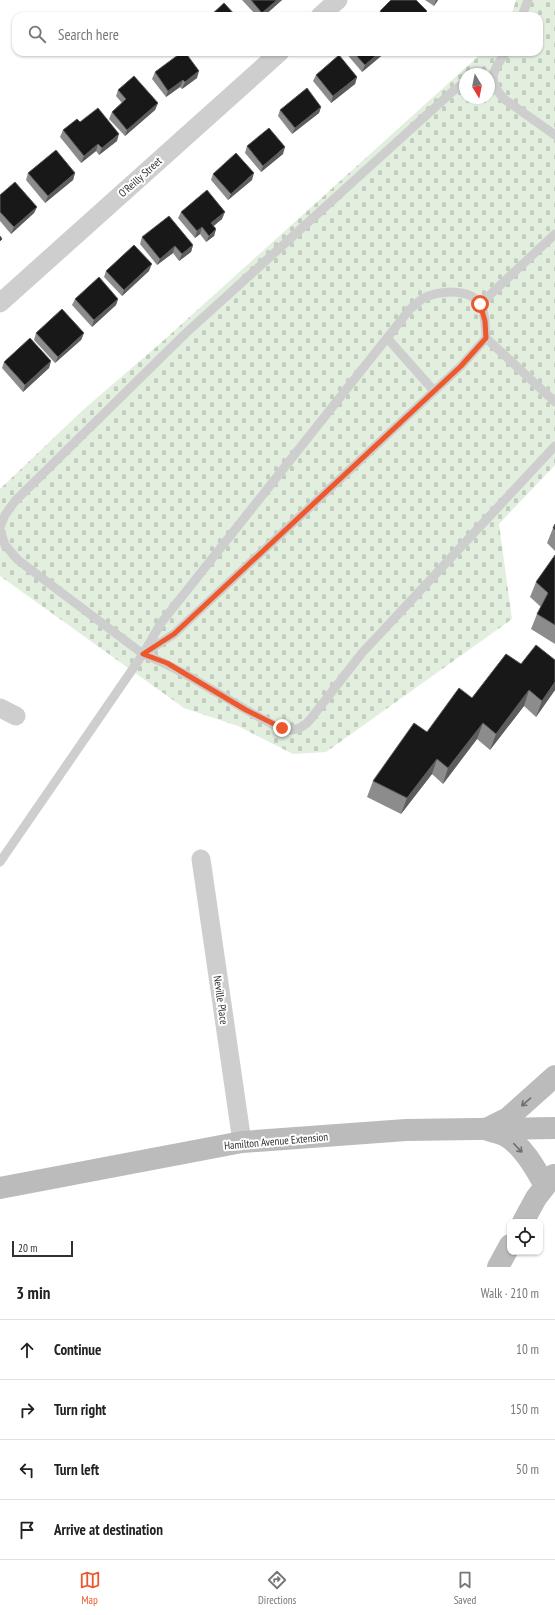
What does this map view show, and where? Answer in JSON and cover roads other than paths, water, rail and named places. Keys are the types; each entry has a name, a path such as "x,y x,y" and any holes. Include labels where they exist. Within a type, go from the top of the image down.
{"street":[{"path":"324,12 338,0"},
{"name":"O'Reilly Street","path":"0,302 276,56"},
{"name":"Neville Place","path":"201,859 242,1142"},
{"path":"485,1129 508,1118 555,1076"},
{"name":"Hamilton Avenue Extension","path":"0,1188 242,1142 406,1130 555,1128"},
{"path":"485,1129 505,1135 519,1148 535,1168 550,1180 536,1198 525,1219"},
{"path":"498,1267 507,1250"}],"lane":[{"path":"524,12 528,0"},
{"path":"495,69 503,56"},
{"path":"459,87 186,333 15,501 5,514 0,529 5,545 18,560 143,654 167,663 246,710 289,730 303,727 362,652 555,446"},
{"path":"495,90 555,135"},
{"path":"480,304 555,234"},
{"path":"0,862 143,654 161,624 388,339 410,309 422,300 438,293 453,292 468,296 480,304 485,321 486,338 555,402"},
{"path":"143,654 174,634 461,366 486,338"},
{"path":"388,339 434,391"}]}
